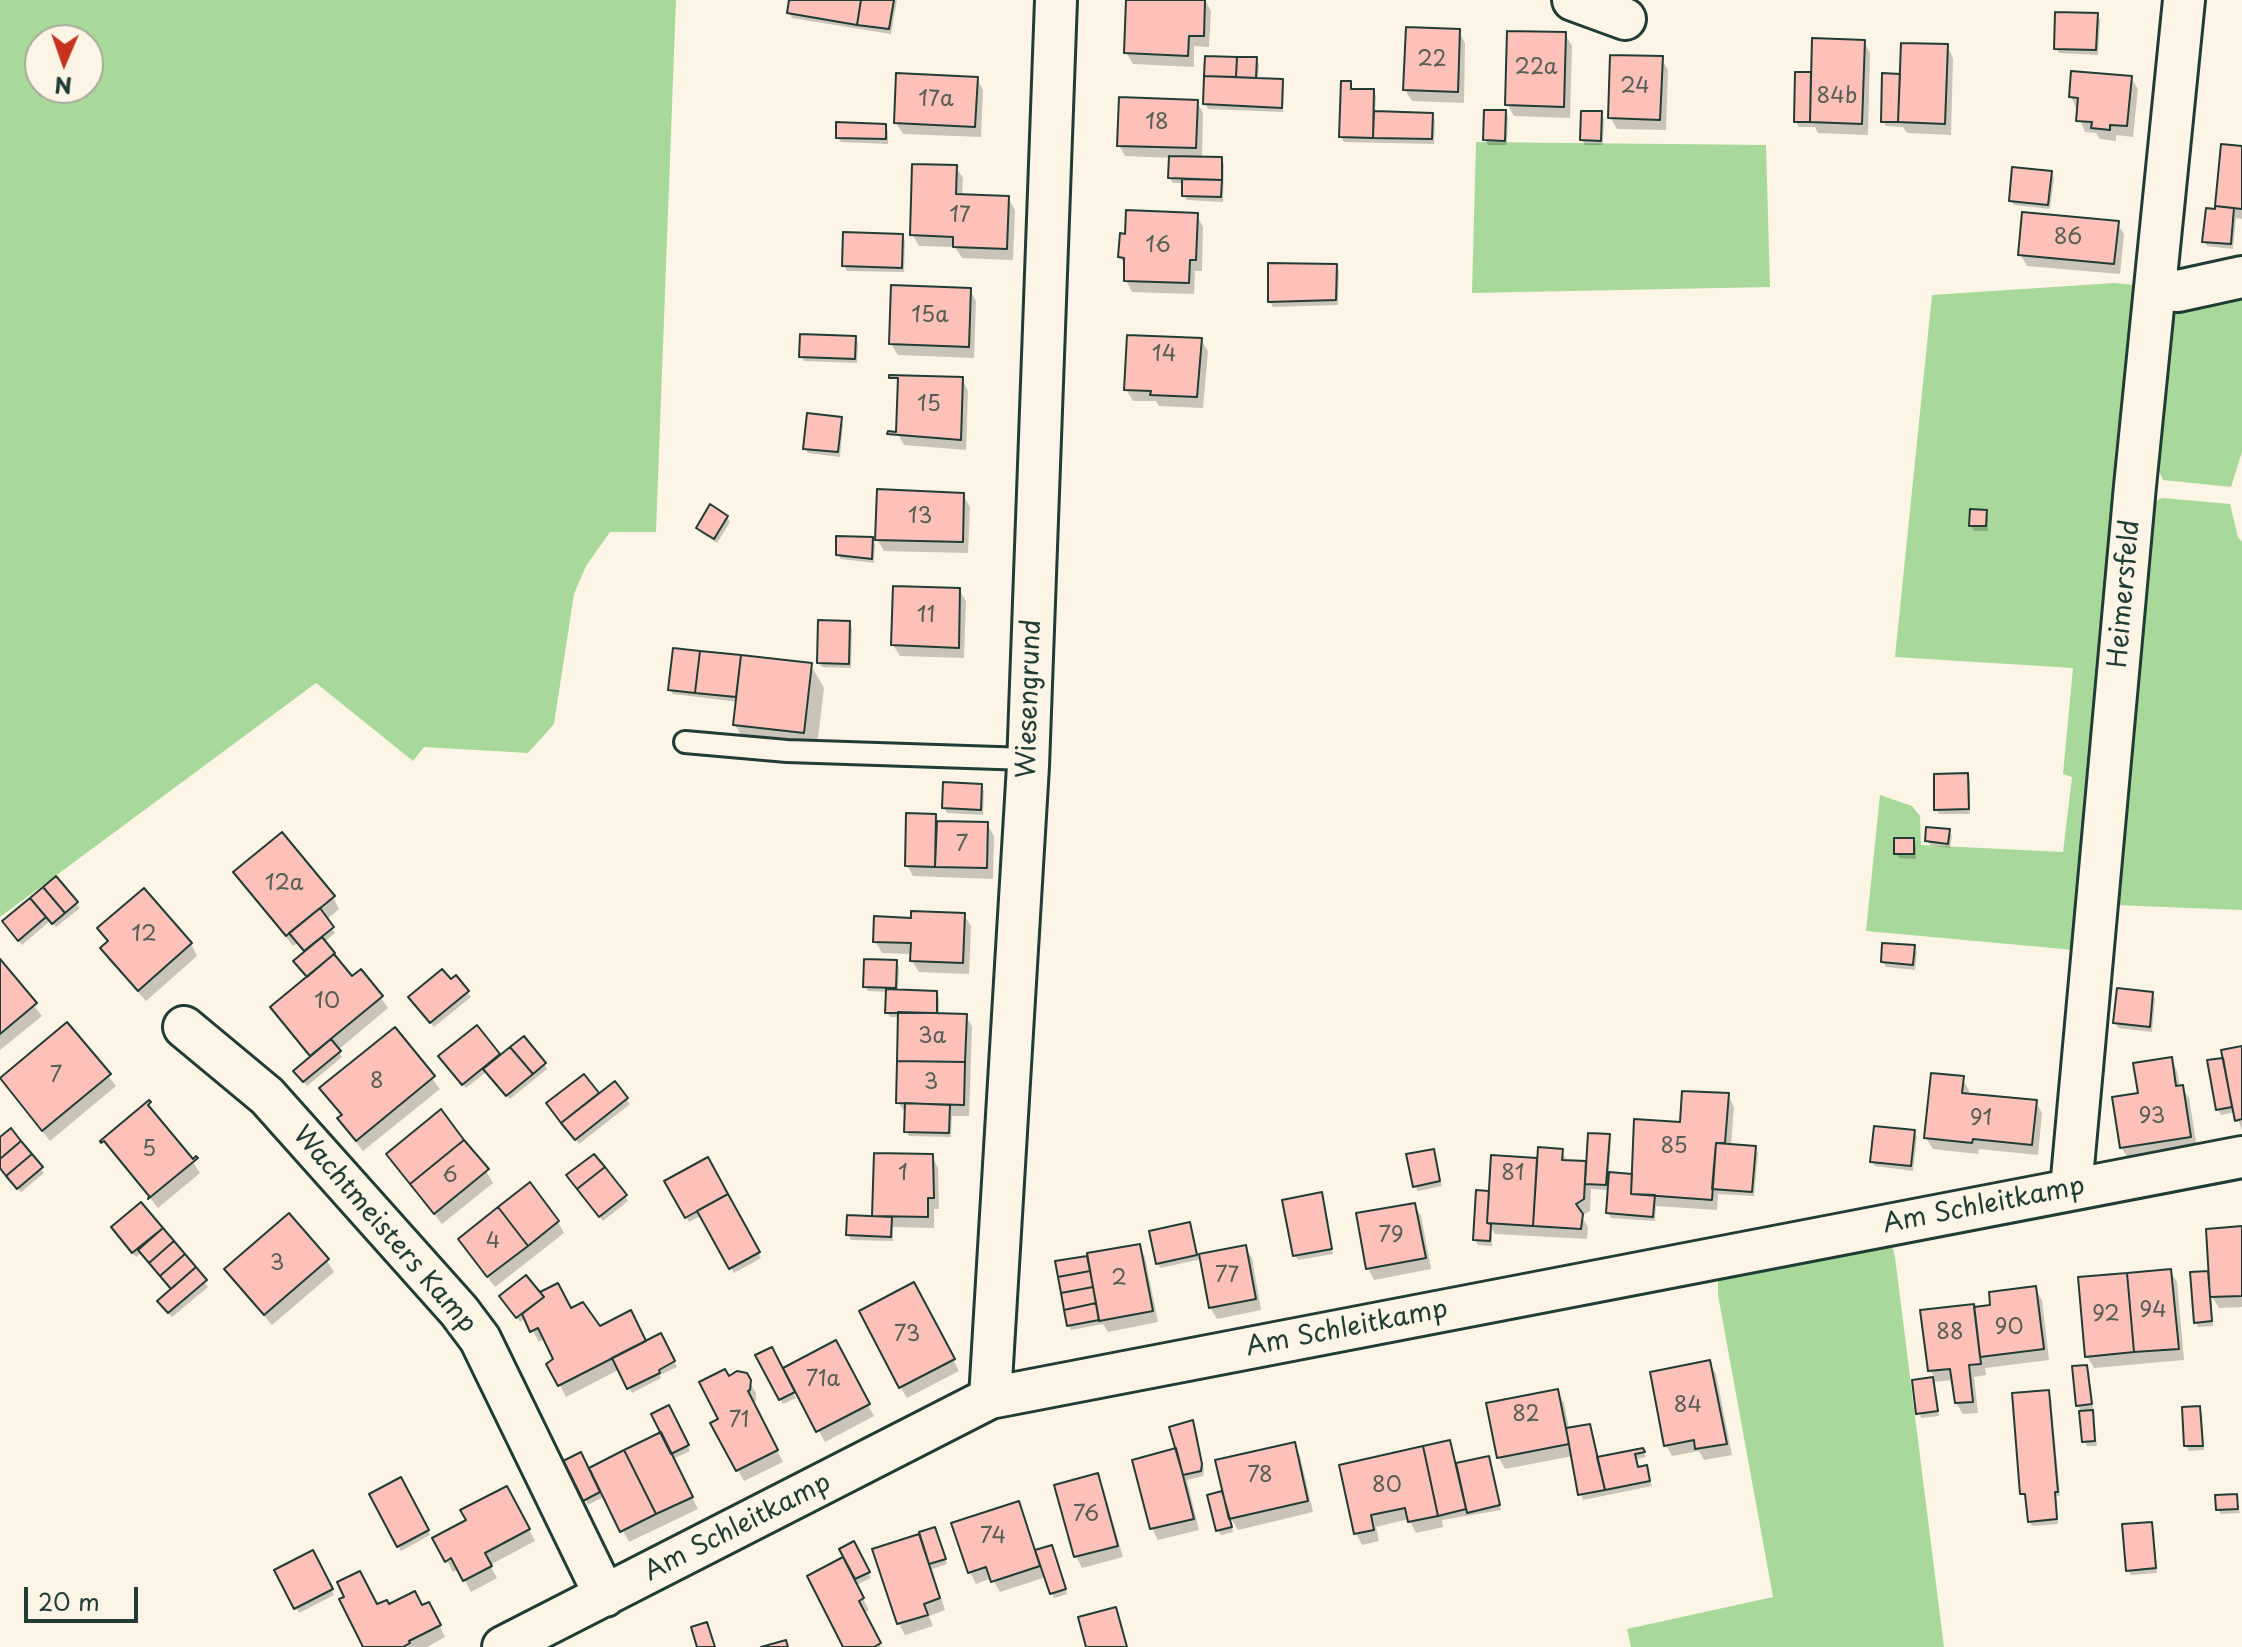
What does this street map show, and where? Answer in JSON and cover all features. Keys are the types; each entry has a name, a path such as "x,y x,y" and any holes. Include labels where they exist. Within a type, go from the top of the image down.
{"street":[{"name":"Wiesengrund","path":"990,1398 1028,759 1056,0"},
{"path":"1573,0 1625,19"},
{"name":"Heimersfeld","path":"2071,1189 2184,0"},
{"path":"2155,289 2178,291 2242,277"},
{"name":"Wachtmeisters Kamp","path":"184,1027 267,1096 459,1311 480,1339 605,1596"},
{"name":"Am Schleitkamp","path":"503,1647 990,1398 2242,1157"}],"lane":[{"path":"685,742 787,751 1028,759"}],"green space":[{"path":"0,0 676,0 656,532 610,532 586,566 574,594 554,724 528,753 424,747 413,761 316,683 0,917"},
{"path":"1476,142 1766,145 1770,287 1472,293"},
{"path":"2114,283 2134,285 2074,950 1866,931 1880,795 1912,806 1920,816 1921,845 2063,852 2072,777 2063,774 2073,668 1895,657 1932,295"},
{"path":"2242,297 2242,452 2231,487 2163,480 2156,464 2173,313"},
{"path":"2163,498 2230,504 2242,542 2242,910 2113,905 2152,507"},
{"path":"1887,1243 1892,1245 1895,1257 1944,1647 1631,1647 1627,1629 1773,1597 1718,1295 1718,1276"}],"building":[{"path":"789,0 861,0 857,25 787,13"},
{"path":"861,0 894,0 889,29 857,25"},
{"path":"1126,0 1205,0 1204,36 1189,36 1188,56 1124,53"},
{"path":"2055,12 2098,13 2096,50 2054,49"},
{"path":"1406,27 1460,29 1458,92 1403,90"},
{"path":"1507,31 1566,32 1564,107 1505,105"},
{"path":"1812,38 1865,40 1862,124 1810,122"},
{"path":"1901,43 1948,44 1945,124 1898,122"},
{"path":"1610,55 1663,56 1660,120 1608,118"},
{"path":"1205,56 1237,57 1236,77 1204,76"},
{"path":"1237,57 1257,57 1256,78 1236,77"},
{"path":"2071,71 2132,76 2127,126 2110,125 2110,130 2091,128 2092,122 2076,121 2078,98 2069,97"},
{"path":"1795,72 1811,72 1810,122 1794,122"},
{"path":"896,73 978,77 975,127 894,123"},
{"path":"1882,73 1900,74 1898,122 1881,122"},
{"path":"1204,76 1283,79 1282,108 1203,104"},
{"path":"1341,81 1351,81 1351,89 1374,89 1373,138 1339,137"},
{"path":"1119,97 1198,100 1196,148 1117,146"},
{"path":"1484,110 1506,110 1505,141 1483,140"},
{"path":"1374,111 1433,113 1432,139 1373,138"},
{"path":"1581,111 1602,111 1601,141 1580,140"},
{"path":"836,122 886,124 886,139 836,138"},
{"path":"2221,144 2242,146 2242,209 2215,206"},
{"path":"1169,156 1222,157 1222,180 1168,178"},
{"path":"912,164 957,165 956,194 1009,196 1007,249 953,247 953,237 910,235"},
{"path":"2012,167 2052,171 2048,205 2009,201"},
{"path":"1182,179 1222,180 1221,197 1182,196"},
{"path":"2215,206 2234,208 2231,244 2202,242 2206,208 2215,209"},
{"path":"1126,210 1198,213 1196,260 1190,260 1189,283 1124,281 1124,258 1118,257 1120,233 1125,234"},
{"path":"2022,212 2119,221 2114,264 2018,255"},
{"path":"843,232 903,234 902,268 842,266"},
{"path":"1268,263 1337,264 1336,300 1268,302"},
{"path":"891,285 971,288 969,347 889,344"},
{"path":"800,334 856,336 855,359 799,357"},
{"path":"1127,335 1202,338 1197,397 1150,395 1151,391 1124,390"},
{"path":"889,375 963,377 961,440 887,434 888,431 896,432 898,378 889,378"},
{"path":"807,413 842,417 838,452 803,449"},
{"path":"877,489 964,493 963,542 875,540"},
{"path":"710,504 728,516 714,539 696,528"},
{"path":"1970,509 1987,510 1986,526 1969,526"},
{"path":"836,536 873,537 872,559 836,555"},
{"path":"893,586 960,588 959,648 891,645"},
{"path":"818,620 850,621 849,664 817,663"},
{"path":"673,648 700,651 695,693 668,690"},
{"path":"700,651 741,655 736,697 695,693"},
{"path":"741,655 812,663 804,733 733,725"},
{"path":"1968,773 1969,809 1934,810 1934,774"},
{"path":"943,782 982,784 981,810 942,808"},
{"path":"906,813 936,814 935,867 905,866"},
{"path":"937,821 988,822 987,868 935,867"},
{"path":"1926,827 1950,829 1948,844 1925,841"},
{"path":"282,832 335,896 286,936 233,872"},
{"path":"1894,838 1914,838 1914,854 1894,854"},
{"path":"56,876 78,902 65,913 43,887"},
{"path":"43,887 65,913 52,924 30,898"},
{"path":"144,888 192,943 138,991 100,948 108,941 97,928"},
{"path":"30,898 46,917 18,941 2,921"},
{"path":"320,908 334,927 304,951 289,933"},
{"path":"911,911 965,913 963,963 910,961 911,943 873,942 874,916 911,918"},
{"path":"322,937 335,953 307,977 293,961"},
{"path":"1882,943 1915,945 1913,965 1881,962"},
{"path":"334,954 352,976 361,969 383,996 310,1056 270,1007"},
{"path":"0,959 37,1003 0,1034"},
{"path":"864,959 897,960 896,988 863,987"},
{"path":"442,969 451,979 456,975 469,991 430,1023 408,997"},
{"path":"2117,988 2153,992 2150,1027 2113,1023"},
{"path":"886,989 937,991 937,1013 885,1013"},
{"path":"898,1012 967,1014 965,1062 897,1061"},
{"path":"67,1022 111,1074 42,1131 0,1078"},
{"path":"477,1025 500,1054 462,1085 438,1056"},
{"path":"395,1027 435,1076 356,1141 337,1118 342,1115 319,1088"},
{"path":"524,1036 546,1063 533,1074 510,1047"},
{"path":"331,1039 341,1051 303,1082 293,1071"},
{"path":"2242,1046 2242,1119 2235,1121 2221,1050"},
{"path":"510,1047 533,1074 506,1096 483,1069"},
{"path":"2172,1057 2176,1086 2183,1085 2191,1137 2120,1148 2112,1097 2138,1093 2133,1063"},
{"path":"2223,1058 2232,1107 2216,1110 2207,1060"},
{"path":"897,1061 965,1062 964,1105 896,1103"},
{"path":"1931,1073 1964,1076 1962,1093 2037,1100 2032,1145 1924,1138"},
{"path":"584,1074 599,1093 561,1123 546,1103"},
{"path":"615,1081 628,1098 575,1140 561,1123"},
{"path":"1682,1091 1729,1093 1725,1143 1716,1143 1712,1200 1631,1194 1634,1119 1680,1122"},
{"path":"149,1100 148,1105 193,1159 198,1158 148,1199 149,1196 104,1141 100,1141"},
{"path":"905,1103 950,1105 949,1133 904,1132"},
{"path":"441,1109 464,1140 410,1184 386,1154"},
{"path":"1874,1126 1915,1130 1911,1166 1870,1162"},
{"path":"11,1128 21,1141 0,1159 0,1137"},
{"path":"1588,1133 1610,1134 1606,1185 1585,1184"},
{"path":"464,1140 489,1169 434,1214 410,1184"},
{"path":"21,1141 32,1154 6,1176 0,1168 0,1159"},
{"path":"1716,1143 1756,1146 1752,1192 1712,1189"},
{"path":"1538,1147 1563,1149 1562,1160 1586,1161 1584,1199 1576,1204 1583,1214 1581,1229 1533,1226"},
{"path":"1434,1149 1440,1181 1413,1187 1406,1154"},
{"path":"874,1153 933,1154 934,1198 928,1198 928,1217 872,1216"},
{"path":"32,1154 43,1167 17,1189 6,1176"},
{"path":"594,1154 605,1167 577,1189 566,1175"},
{"path":"1491,1155 1537,1158 1533,1226 1487,1223"},
{"path":"708,1157 728,1194 685,1218 664,1181"},
{"path":"605,1167 627,1195 599,1217 577,1189"},
{"path":"1609,1172 1632,1174 1631,1194 1655,1195 1653,1217 1606,1213"},
{"path":"530,1182 559,1221 528,1246 498,1207"},
{"path":"1476,1190 1489,1191 1487,1223 1491,1224 1490,1241 1473,1240"},
{"path":"1322,1192 1332,1249 1293,1256 1282,1200"},
{"path":"728,1194 760,1252 729,1269 697,1211"},
{"path":"141,1202 163,1228 132,1253 111,1227"},
{"path":"1415,1203 1426,1258 1366,1269 1356,1213"},
{"path":"498,1207 528,1246 487,1277 458,1239"},
{"path":"289,1213 329,1259 264,1315 224,1269"},
{"path":"847,1215 892,1217 891,1237 846,1235"},
{"path":"1190,1222 1197,1255 1156,1264 1149,1231"},
{"path":"2242,1226 2242,1296 2210,1297 2206,1229"},
{"path":"163,1228 174,1241 149,1263 138,1250"},
{"path":"174,1241 185,1254 160,1276 149,1263"},
{"path":"1140,1244 1153,1311 1099,1321 1087,1253"},
{"path":"1246,1245 1256,1299 1209,1308 1199,1254"},
{"path":"185,1254 196,1267 171,1289 160,1276"},
{"path":"1087,1256 1090,1271 1058,1277 1055,1261"},
{"path":"196,1267 207,1280 168,1313 157,1301"},
{"path":"2171,1269 2179,1349 2134,1352 2127,1273"},
{"path":"1090,1271 1093,1287 1061,1293 1058,1277"},
{"path":"2208,1271 2212,1321 2194,1323 2190,1272"},
{"path":"2127,1273 2134,1352 2085,1357 2078,1277"},
{"path":"526,1275 544,1297 516,1318 499,1296"},
{"path":"914,1282 955,1359 899,1388 859,1311"},
{"path":"558,1283 571,1308 583,1302 600,1326 631,1310 646,1341 558,1386 546,1364 553,1359 538,1328 530,1332 522,1314 544,1297 540,1292"},
{"path":"2036,1286 2044,1349 1980,1357 1974,1307 1990,1305 1989,1292"},
{"path":"1093,1287 1096,1303 1064,1310 1061,1293"},
{"path":"1096,1303 1099,1320 1067,1326 1064,1310"},
{"path":"1974,1304 1981,1364 1969,1365 1973,1402 1955,1403 1950,1369 1928,1371 1920,1310"},
{"path":"661,1333 675,1361 659,1370 660,1373 627,1389 612,1358"},
{"path":"836,1340 870,1404 816,1432 783,1368"},
{"path":"772,1347 795,1392 779,1400 755,1355"},
{"path":"1710,1360 1727,1444 1695,1449 1694,1440 1664,1446 1650,1372"},
{"path":"2087,1365 2092,1404 2076,1406 2072,1366"},
{"path":"725,1369 729,1376 737,1371 747,1373 751,1380 748,1391 778,1450 736,1471 710,1423 718,1419 699,1382"},
{"path":"1933,1377 1938,1411 1916,1414 1912,1380"},
{"path":"1558,1389 1569,1444 1497,1458 1486,1403"},
{"path":"2049,1390 2058,1492 2055,1492 2057,1519 2028,1522 2025,1494 2020,1494 2012,1393"},
{"path":"669,1405 689,1445 671,1454 651,1414"},
{"path":"2200,1406 2203,1446 2184,1446 2182,1407"},
{"path":"2093,1410 2095,1441 2082,1442 2079,1411"},
{"path":"1193,1420 1201,1471 1183,1475 1169,1427"},
{"path":"1590,1424 1605,1490 1578,1495 1566,1428"},
{"path":"661,1432 693,1497 656,1514 624,1450"},
{"path":"1450,1440 1466,1509 1438,1516 1423,1446"},
{"path":"1295,1442 1308,1501 1229,1519 1215,1460"},
{"path":"1423,1446 1438,1516 1408,1522 1405,1508 1371,1515 1374,1530 1354,1534 1339,1465"},
{"path":"1176,1448 1194,1519 1150,1529 1132,1460"},
{"path":"1643,1448 1645,1452 1635,1454 1638,1467 1647,1465 1650,1481 1605,1490 1597,1457"},
{"path":"624,1450 656,1514 620,1532 589,1468"},
{"path":"581,1452 600,1492 583,1501 563,1461"},
{"path":"1489,1456 1500,1505 1467,1513 1456,1463"},
{"path":"1098,1473 1118,1546 1074,1557 1054,1485"},
{"path":"401,1477 429,1530 397,1547 369,1494"},
{"path":"507,1486 530,1529 485,1553 492,1566 463,1581 451,1558 445,1562 432,1538 466,1520 460,1510"},
{"path":"1222,1491 1232,1527 1216,1531 1207,1495"},
{"path":"2237,1494 2238,1509 2216,1510 2215,1495"},
{"path":"1019,1501 1040,1566 991,1582 986,1567 968,1573 951,1523"},
{"path":"2152,1522 2156,1568 2126,1571 2122,1524"},
{"path":"935,1527 946,1559 929,1564 919,1532"},
{"path":"919,1534 940,1598 924,1604 928,1615 897,1624 872,1549"},
{"path":"854,1541 870,1572 855,1579 839,1549"},
{"path":"1052,1545 1066,1589 1050,1594 1035,1550"},
{"path":"313,1550 333,1589 294,1609 274,1570"},
{"path":"843,1557 864,1598 859,1601 881,1643 874,1647 843,1647 807,1576"},
{"path":"360,1571 377,1604 387,1600 389,1604 415,1591 422,1605 429,1602 441,1625 403,1647 363,1647 339,1599 344,1597 337,1582"},
{"path":"1116,1607 1127,1647 1086,1647 1078,1617"},
{"path":"707,1622 715,1647 697,1647 691,1627"},
{"path":"786,1640 788,1647 761,1647"}]}
